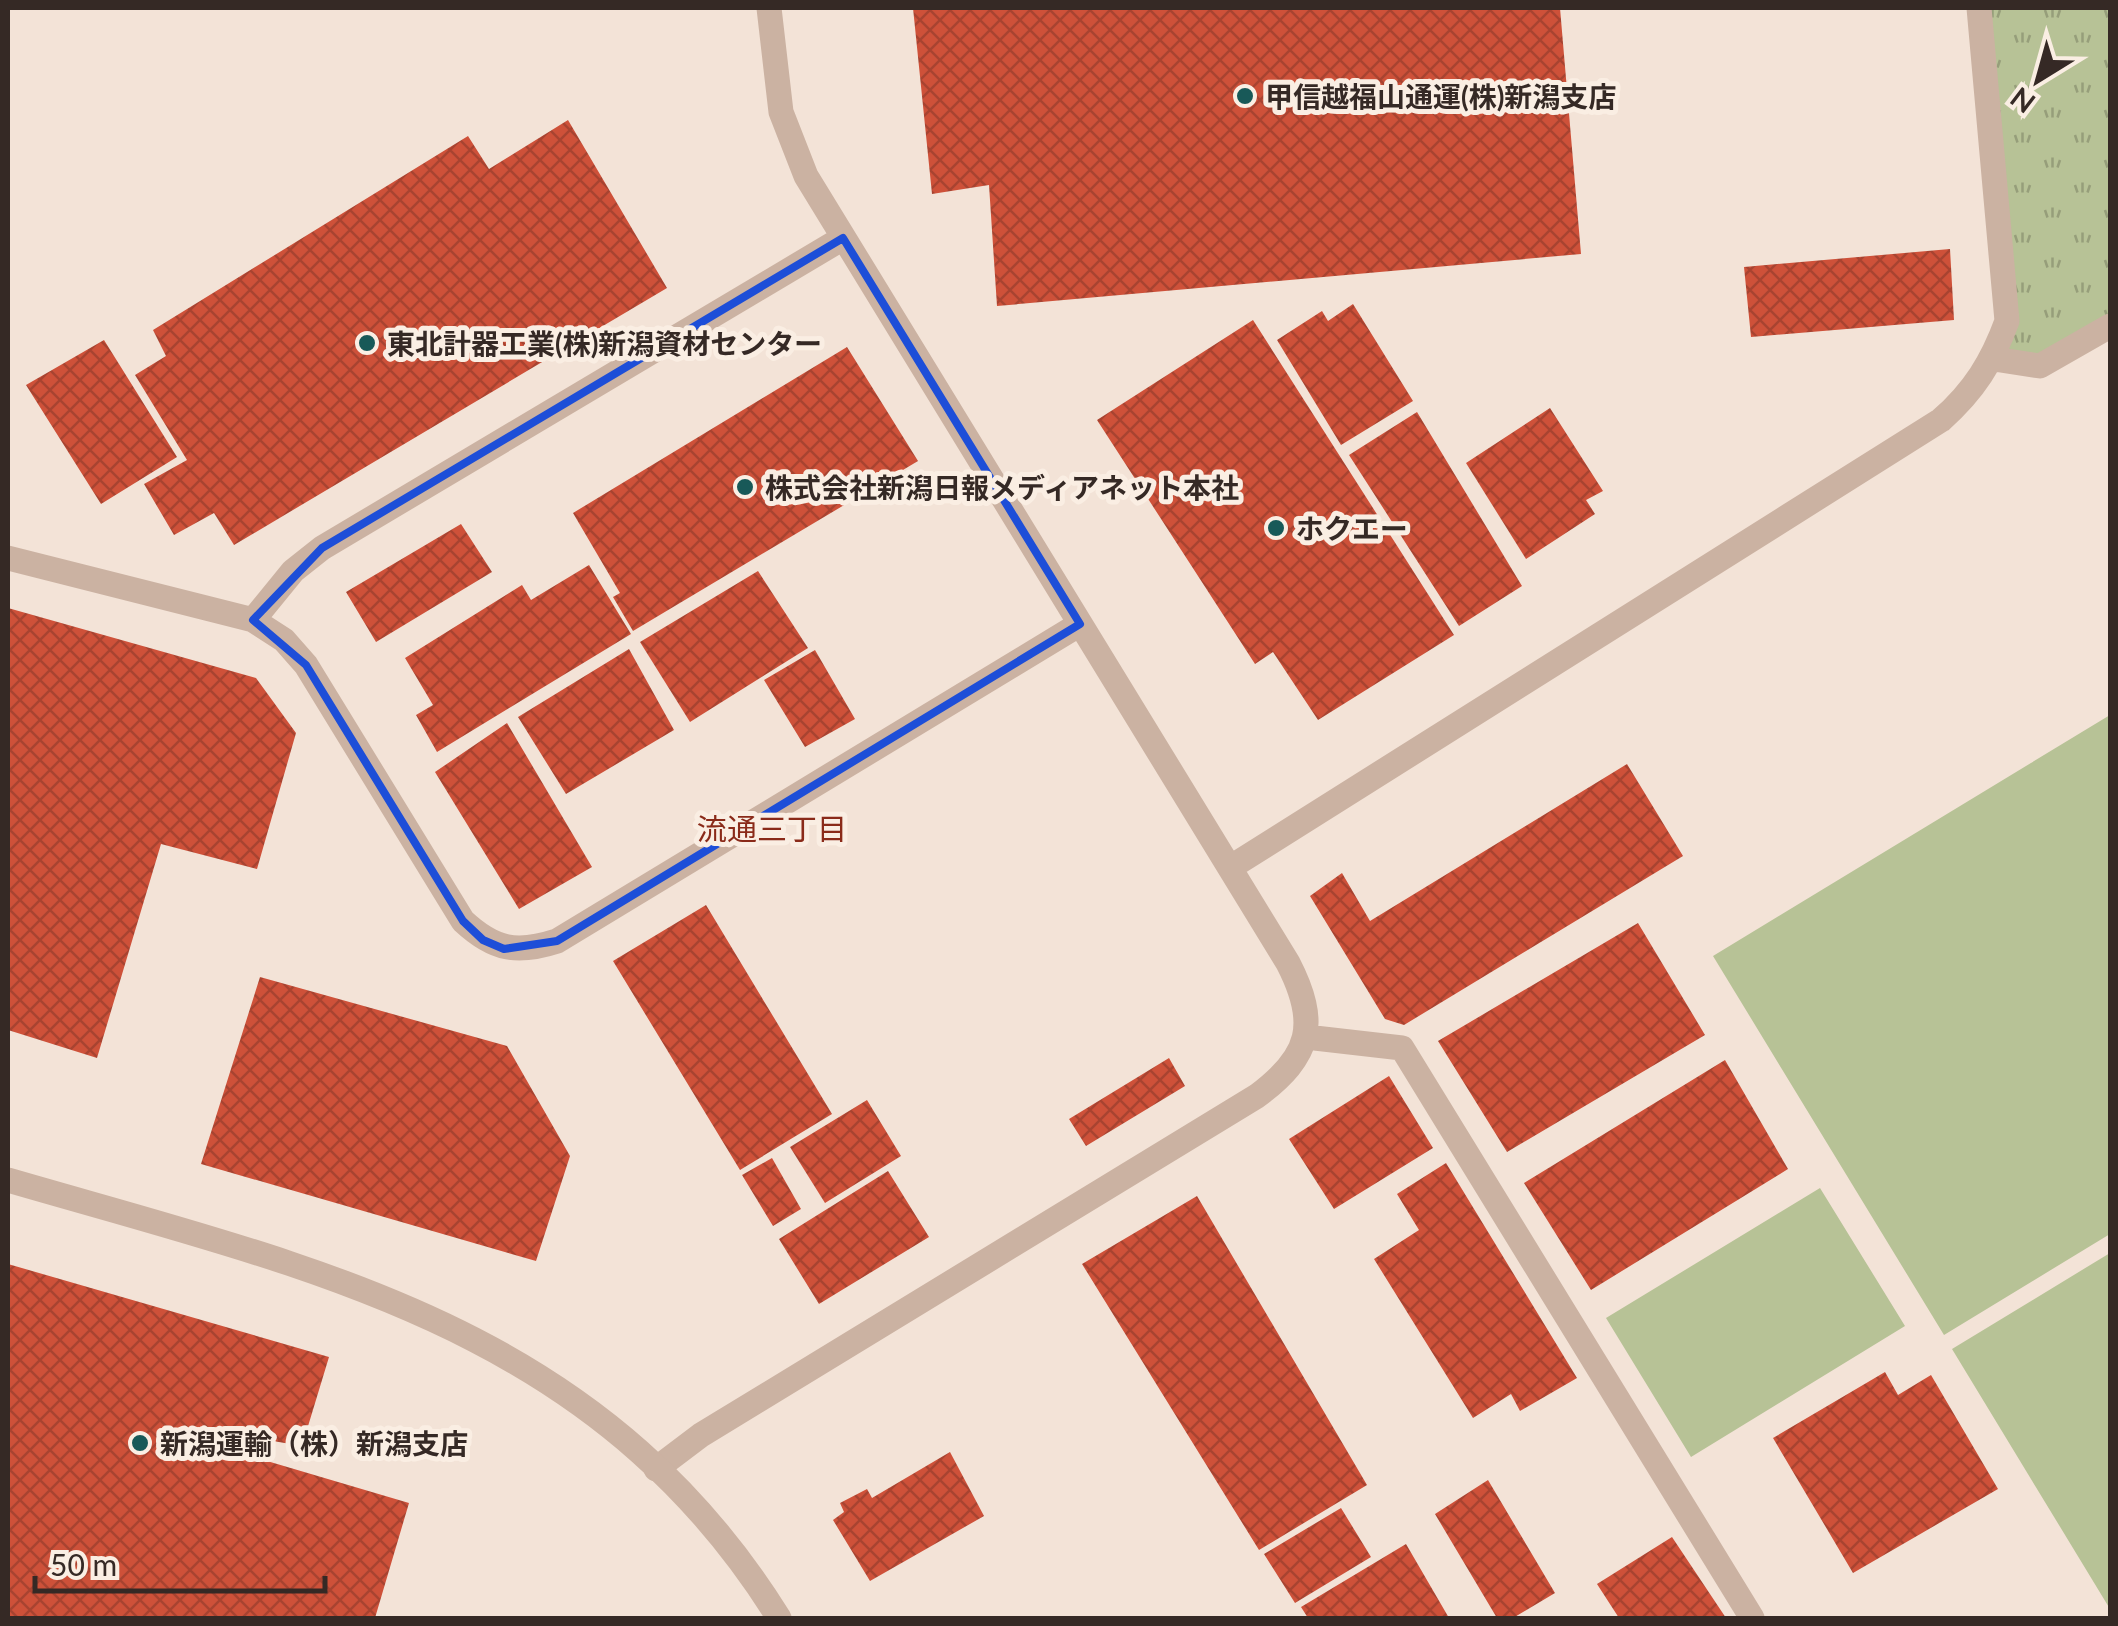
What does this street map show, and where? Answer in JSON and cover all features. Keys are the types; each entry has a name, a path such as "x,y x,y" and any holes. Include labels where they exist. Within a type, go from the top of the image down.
{"street":[{"path":"656,1469 702,1435 1257,1096 1294,1062 1306,1037 1307,1012 1299,985 806,176 786,128 774,74 769,8"},
{"path":"1231,868 1941,420 1968,396 1994,359 2007,321 1978,8"},
{"path":"253,620 293,571 322,548 843,238"},
{"path":"1994,359 2040,366 2110,326"},
{"path":"8,558 253,620 284,640 306,665 463,922 483,940 504,949 530,950 557,941 1080,624"},
{"path":"1306,1037 1402,1048 1752,1618"},
{"path":"8,1180 312,1270 394,1299 467,1333 540,1376 600,1420 656,1469 710,1528 780,1618"}],"highlighted area":[{"path":"843,238 1080,624 557,941 504,949 483,940 463,921 306,665 253,620 322,548"}],"green space":[{"path":"1983,8 2110,8 2110,326 2040,366 1994,359 2007,321"},
{"path":"2110,715 2110,1234 1944,1335 1713,956"},
{"path":"1820,1188 1905,1326 1691,1457 1606,1318"},
{"path":"2110,1253 2110,1609 1952,1349"}],"building":[{"name":"甲信越福山通運(株)新潟支店","path":"913,8 1560,8 1581,254 997,306 989,185 932,194"},
{"name":"東北計器工業(株)新潟資材センター","path":"568,120 667,288 234,545 214,513 174,535 144,484 187,460 135,375 166,356 153,330 468,136 489,169"},
{"path":"1950,249 1954,320 1751,337 1744,267"},
{"path":"1353,304 1413,401 1341,445 1277,340 1322,311 1328,321"},
{"name":"ホクエー","path":"1253,320 1454,635 1318,720 1273,652 1255,664 1097,420"},
{"path":"104,340 177,457 101,504 26,385"},
{"name":"株式会社新潟日報メディアネット本社","path":"847,347 918,461 633,631 613,597 620,593 573,513"},
{"path":"1550,408 1603,491 1586,500 1595,514 1526,559 1466,463"},
{"path":"1417,412 1522,586 1459,626 1349,455"},
{"path":"461,524 492,572 376,642 346,592"},
{"path":"589,565 631,634 437,752 416,715 433,705 405,658 522,585 531,600"},
{"path":"758,571 808,648 690,722 640,642"},
{"path":"8,608 256,678 296,733 257,869 161,844 97,1058 8,1030"},
{"path":"629,649 674,730 566,794 518,717"},
{"path":"815,650 855,719 805,747 764,680"},
{"path":"507,723 592,867 519,909 435,772"},
{"path":"1627,764 1683,856 1404,1025 1385,1019 1310,896 1342,873 1370,921"},
{"path":"706,905 832,1114 740,1170 613,961"},
{"path":"1638,923 1705,1035 1507,1152 1438,1041"},
{"path":"260,977 507,1046 570,1156 536,1261 201,1164"},
{"path":"1169,1058 1185,1086 1086,1146 1069,1119"},
{"path":"1725,1060 1788,1169 1591,1290 1524,1183"},
{"path":"1389,1076 1433,1148 1334,1209 1289,1139"},
{"path":"867,1100 901,1156 825,1203 790,1147"},
{"path":"772,1158 801,1209 773,1226 742,1175"},
{"path":"1446,1163 1577,1378 1520,1411 1511,1394 1473,1418 1374,1259 1419,1230 1397,1194"},
{"path":"888,1171 929,1237 819,1304 779,1239"},
{"path":"1197,1196 1367,1485 1259,1550 1082,1264"},
{"name":"新潟運輸（株）新潟支店","path":"8,1264 329,1357 302,1446 273,1441 267,1461 409,1503 375,1618 8,1618"},
{"path":"1885,1372 1898,1395 1931,1375 1998,1489 1853,1573 1773,1438"},
{"path":"950,1452 984,1516 870,1581 833,1520 844,1512 840,1503 867,1489 872,1498"},
{"path":"1488,1480 1555,1593 1513,1618 1497,1618 1435,1514"},
{"path":"1341,1508 1371,1557 1295,1603 1264,1554"},
{"path":"1672,1537 1726,1618 1619,1618 1597,1584"},
{"path":"1406,1544 1449,1618 1308,1618 1301,1607"}],"place":[{"name":"甲信越福山通運(株)新潟支店","path":"1245,96"},
{"name":"東北計器工業(株)新潟資材センター","path":"367,343"},
{"name":"株式会社新潟日報メディアネット本社","path":"745,487"},
{"name":"ホクエー","path":"1276,528"},
{"name":"新潟運輸（株）新潟支店","path":"140,1443"}],"district":[{"name":"流通三丁目","path":"772,828"}]}
